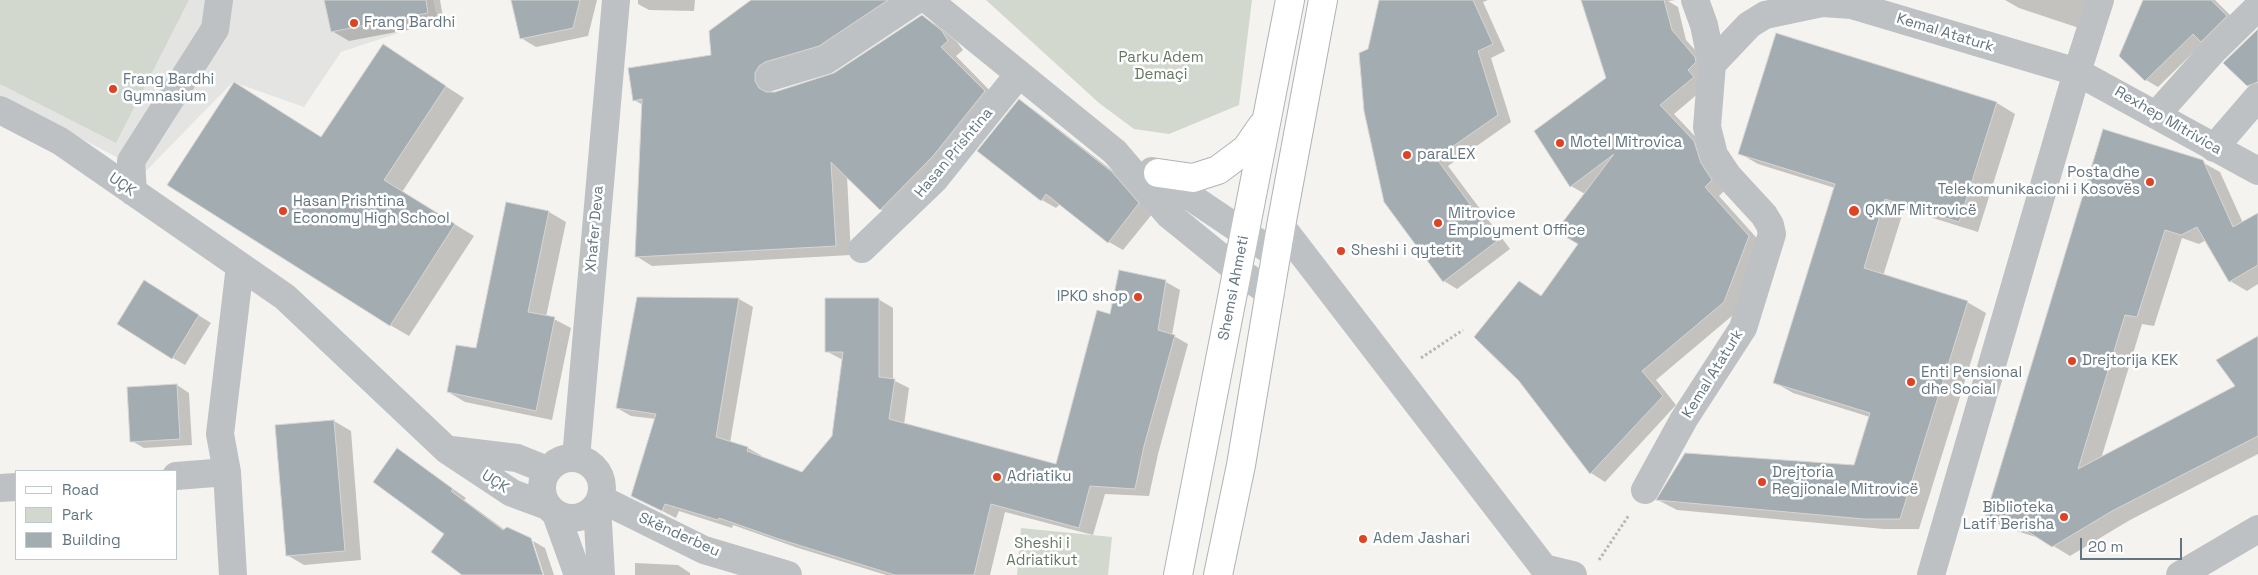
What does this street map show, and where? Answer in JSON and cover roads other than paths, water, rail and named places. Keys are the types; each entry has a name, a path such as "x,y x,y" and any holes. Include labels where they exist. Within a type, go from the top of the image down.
{"main road":[{"name":"Shemsi Ahmeti","path":"1178,575 1290,0"},
{"path":"1218,575 1241,464 1281,226 1323,0"},
{"path":"1158,173 1193,178 1218,170 1246,150 1261,129 1267,111"}],"street":[{"path":"133,192 131,161 215,29 219,0"},
{"name":"Xhafer Deva","path":"576,458 616,0"},
{"path":"770,77 826,60 916,0"},
{"path":"928,0 1115,152 1169,215 1238,271 1271,293"},
{"name":"Kemal Ataturk","path":"1645,490 1684,419 1743,328 1771,243 1772,234 1770,225 1764,215 1728,176 1714,155 1707,127 1712,64 1704,25 1695,0"},
{"path":"1931,575 2077,72 2100,0"},
{"name":"Kemal Ataturk","path":"1712,64 1750,25 1765,14 1822,3 1852,5 2077,72"},
{"path":"2156,115 2213,50 2258,8"},
{"name":"Rexhep Mitrivica","path":"2077,72 2258,172"},
{"name":"Hasan Prishtina","path":"862,249 934,180 1019,74"},
{"path":"2214,148 2258,97"},
{"name":"UÇK","path":"0,110 60,142 285,297 447,450 512,493 552,510"},
{"path":"1115,152 1158,173 1245,235 1277,255"},
{"path":"1281,226 1396,374 1534,572 1584,571"},
{"path":"233,575 228,472 220,434 240,266"},
{"name":"UÇK","path":"447,450 518,458 547,470"},
{"path":"578,575 552,510 542,496 542,480 547,470 564,458 576,458 587,462 596,470 601,480 599,503 601,575"},
{"path":"178,476 228,472"},
{"path":"0,488 15,487"},
{"path":"552,510 567,518 579,517 590,512 599,503"},
{"name":"Skënderbeu","path":"599,503 704,550 788,575"},
{"path":"2180,575 2258,529"}],"place":[{"name":"Frang Bardhi","path":"354,23"},
{"name":"Frang Bardhi Gymnasium","path":"113,89"},
{"name":"Motel Mitrovica","path":"1560,143"},
{"name":"paraLEX","path":"1407,155"},
{"name":"Posta dhe Telekomunikacioni i Kosovës","path":"2150,182"},
{"name":"Hasan Prishtina Economy High School","path":"283,211"},
{"name":"QKMF Mitrovicë","path":"1854,211"},
{"name":"Mitrovice Employment Office","path":"1438,223"},
{"name":"Sheshi i qytetit","path":"1341,251"},
{"name":"IPKO shop","path":"1138,297"},
{"name":"Drejtorija KEK","path":"2072,361"},
{"name":"Enti Pensional dhe Social","path":"1911,382"},
{"name":"Adriatiku","path":"997,477"},
{"name":"Drejtoria Regjionale Mitrovicë","path":"1762,482"},
{"name":"Biblioteka Latif Berisha","path":"2064,517"},
{"name":"Adem Jashari","path":"1363,539"}],"park label":[{"name":"Parku Adem Demaçi","path":"1161,66"},
{"name":"Sheshi i Adriatikut","path":"1042,552"}]}
